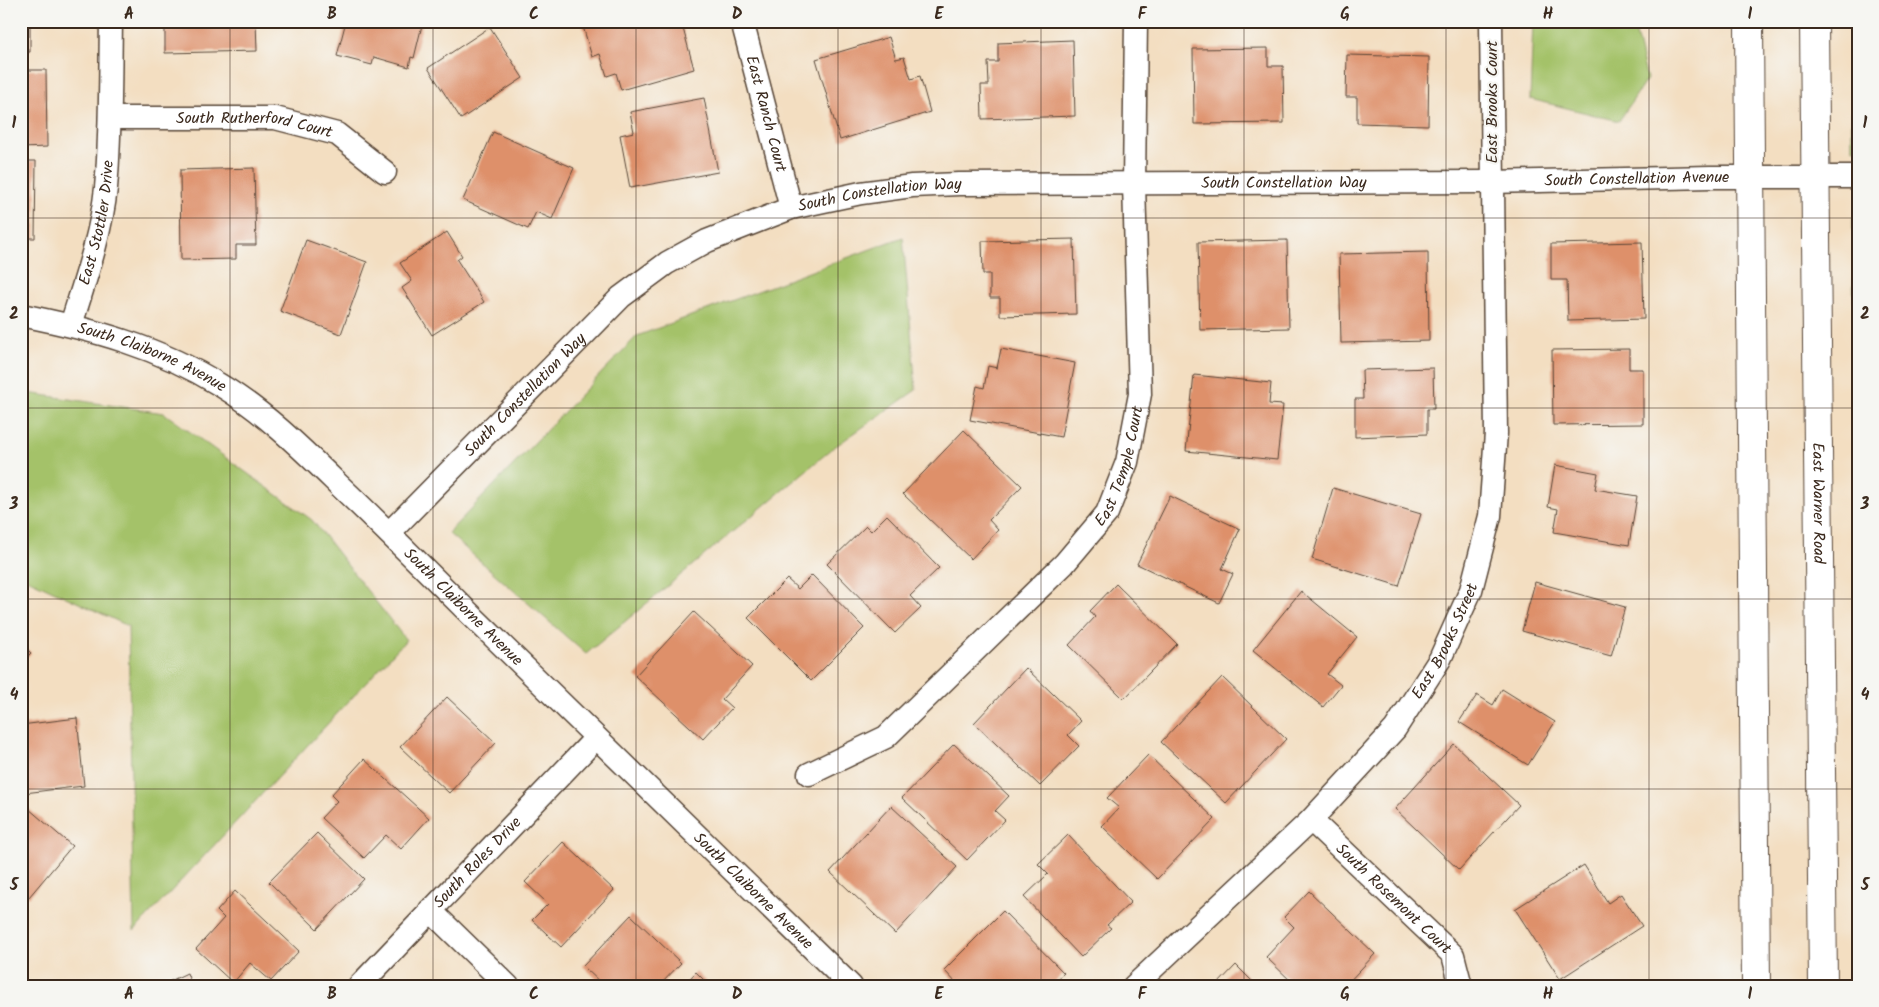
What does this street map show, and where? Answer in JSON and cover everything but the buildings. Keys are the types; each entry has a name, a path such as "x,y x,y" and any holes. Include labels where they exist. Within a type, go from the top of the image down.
{"main road":[{"path":"1749,21 1756,986"},
{"name":"East Warner Road","path":"1814,21 1823,986"}],"street":[{"name":"East Stottler Drive","path":"72,325 93,255 106,190 110,118 111,21"},
{"name":"East Ranch Court","path":"742,21 791,208"},
{"name":"East Temple Court","path":"809,774 886,738 1064,564 1108,514 1127,462 1140,394 1134,184 1136,21"},
{"name":"East Brooks Court","path":"1491,21 1492,182"},
{"name":"South Rutherford Court","path":"110,118 275,118 337,134 385,172"},
{"name":"South Constellation Avenue","path":"1492,182 1710,177 1816,177"},
{"path":"1816,177 1858,177"},
{"name":"South Constellation Way","path":"390,533 621,297 667,263 707,241 791,208 861,193 912,186 959,184 1492,182"},
{"name":"East Brooks Street","path":"1134,986 1311,820 1395,728 1440,659 1471,590 1490,516 1496,433 1492,182"},
{"name":"South Claiborne Avenue","path":"21,315 72,325 123,339 166,356 221,386 262,416 299,446 390,533 596,738 851,986"},
{"name":"South Roles Drive","path":"359,986 596,738"},
{"name":"South Rosemont Court","path":"1311,820 1453,955 1461,986"},
{"path":"430,910 508,986"}],"green space":[{"path":"1533,21 1633,21 1647,79 1619,121 1530,99"},
{"path":"1851,21 1858,21 1858,150 1852,148"},
{"path":"1858,210 1858,975 1853,218"},
{"path":"903,237 916,390 833,448 586,654 448,533 637,336"},
{"path":"21,392 164,413 312,520 406,640 134,931 128,626 21,576"}]}
